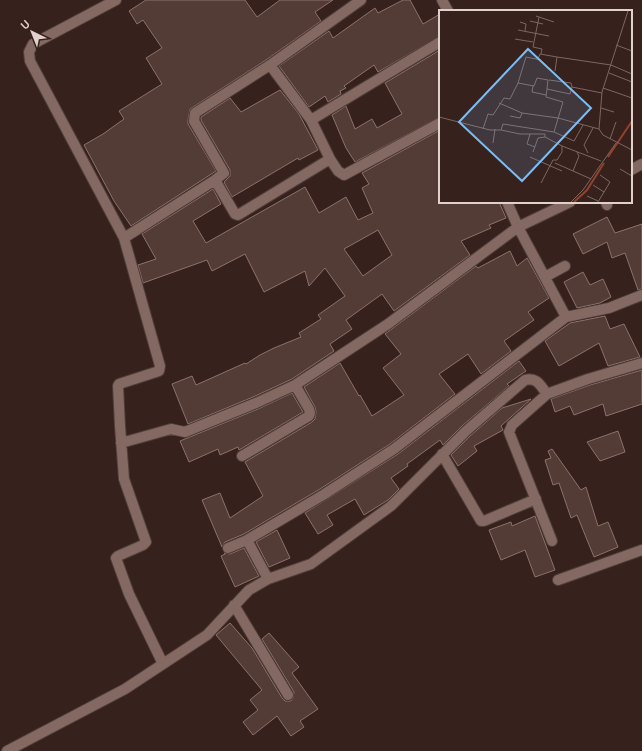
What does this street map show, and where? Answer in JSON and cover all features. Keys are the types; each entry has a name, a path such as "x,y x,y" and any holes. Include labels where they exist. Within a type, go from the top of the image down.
{"street":[{"path":"124,238 222,175 224,171 194,121 195,113 270,65 360,0"},
{"path":"442,0 447,10"},
{"path":"112,1 33,44 29,52 30,61 124,238 160,366 159,371 119,384 120,426 124,479 146,542 143,545 116,558 129,594 163,664"},
{"path":"311,120 439,43"},
{"path":"270,65 311,120 330,159 338,172 344,175 439,124"},
{"path":"216,180 235,214 238,215 330,159"},
{"path":"632,169 642,164"},
{"path":"507,203 518,227 566,317"},
{"path":"121,443 171,429 185,432 256,403 294,385 388,324 518,227 568,203"},
{"path":"545,278 565,266"},
{"path":"228,548 247,540 323,496 394,449 566,317 609,308 642,295"},
{"path":"552,541 509,432 512,425 547,394 588,379 642,364"},
{"path":"7,751 125,689 208,635 249,590 268,579 311,564 391,506 466,431 525,380 531,378 537,380 547,394"},
{"path":"242,456 308,416 310,413 309,409 294,385"},
{"path":"442,454 481,521 495,517 536,499"},
{"path":"247,540 268,579"},
{"path":"558,580 642,550"},
{"path":"234,605 288,695"}],"building":[{"path":"146,0 245,0 257,17 280,0 333,0 315,12 321,21 266,60 190,109 188,124 216,171 131,226 114,201 84,145 124,119 119,111 162,84 146,58 162,48 143,20 137,24 129,11"},
{"path":"403,0 410,0 423,24 439,15 439,37 378,72 374,65 344,86 346,88 340,91 341,94 328,102 325,96 309,107 279,66 329,31 333,38 375,8 378,13"},
{"path":"439,51 439,118 355,162 346,148 332,115 346,106 355,129 372,119 377,128 402,114 385,83"},
{"path":"280,90 299,114 318,150 299,160 298,158 232,197 224,182 230,176 230,170 201,120 201,117 230,98 241,112"},
{"path":"439,131 439,203 499,203 506,218 489,225 491,228 461,241 470,255 394,311 382,294 346,320 352,329 330,344 334,351 292,379 188,424 172,384 192,376 196,385 245,363 246,364 274,348 301,337 299,333 321,319 318,315 345,296 325,268 309,286 305,271 264,292 245,254 212,271 207,260 143,283 138,265 156,259 142,234 213,189 221,204 193,221 206,243 305,187 319,213 346,197 358,220 373,213 362,188 369,184 362,173","holes":["378,230 392,255 363,276 344,249"]},
{"path":"607,217 615,233 642,224 642,289 638,290 625,253 612,258 607,242 583,254 573,234"},
{"path":"510,251 517,266 527,258 549,298 528,312 534,320 504,341 511,351 481,374 468,354 439,374 455,394 390,444 320,489 244,534 225,542 222,547 202,500 220,493 230,518 263,496 245,462 315,419 315,407 304,387 340,363 372,416 404,395 383,368 401,354 385,334 476,266 478,268"},
{"path":"583,272 590,285 603,279 611,297 600,303 577,308 564,282"},
{"path":"605,316 610,329 624,324 640,357 608,366 599,343 559,366 545,341 570,323"},
{"path":"519,361 526,371 507,384 509,386 462,426 443,445 440,440 407,464 408,466 391,478 399,489 388,500 364,515 355,499 327,515 333,525 318,534 305,513 398,454"},
{"path":"642,370 642,404 606,416 603,404 574,415 570,406 555,412 551,399 590,385"},
{"path":"292,393 303,412 239,450 238,447 220,455 218,449 189,462 180,441 258,409"},
{"path":"531,399 501,426 503,430 474,446 477,451 458,466 451,455 470,436 502,408"},
{"path":"618,431 625,452 600,461 587,442"},
{"path":"552,449 581,490 586,487 598,526 608,522 618,547 594,557 577,515 571,518 559,483 553,485 545,460 551,458 548,451"},
{"path":"535,516 555,570 535,577 525,550 501,560 489,530 511,522 512,526"},
{"path":"277,530 290,558 269,567 256,542"},
{"path":"244,548 259,576 235,587 221,556 225,554 224,553 230,554"},
{"path":"230,623 252,648 285,701 291,701 294,692 262,639 269,633 299,667 292,673 318,709 300,721 304,727 291,736 277,716 253,735 243,722 258,710 250,700 262,690 216,635"}]}
